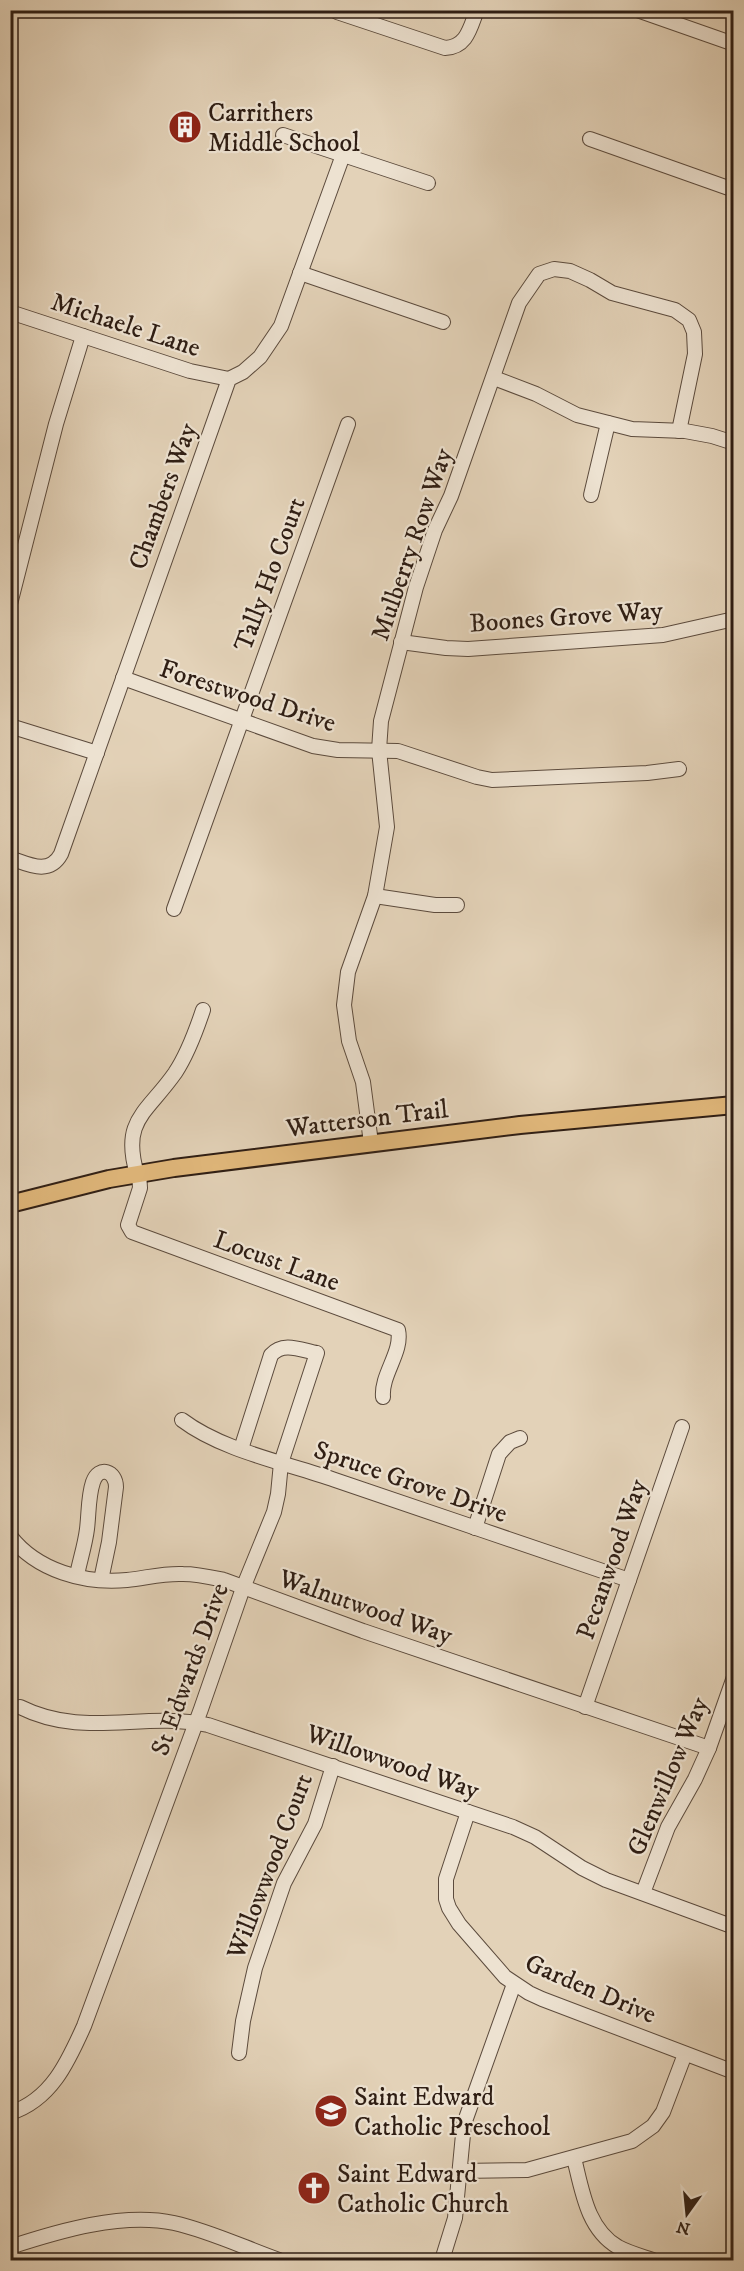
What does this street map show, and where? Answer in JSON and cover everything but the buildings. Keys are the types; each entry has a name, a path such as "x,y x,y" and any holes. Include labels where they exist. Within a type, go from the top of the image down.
{"main road":[{"name":"Watterson Trail","path":"10,1203 138,1174 520,1125 734,1105"}],"street":[{"path":"337,12 445,48 451,48 463,42 467,37 477,10"},
{"path":"637,10 734,44"},
{"path":"283,135 428,183"},
{"path":"590,139 734,190"},
{"path":"229,379 243,372 271,344 281,326 343,155"},
{"name":"Mulberry Row Way","path":"370,1143 363,1082 349,1041 344,1005 348,972 375,896 387,827 379,750 381,721 401,642 435,530 451,496 519,303 539,274 554,269 570,271 612,293 675,310 689,320 694,332 695,354 679,431"},
{"path":"300,273 443,322"},
{"name":"Michaele Lane","path":"10,312 190,371 229,379"},
{"path":"10,604 56,424 83,336"},
{"path":"494,378 536,394 577,415 632,429 679,431 712,436 734,443"},
{"name":"Chambers Way","path":"10,858 34,866 46,867 55,863 61,855 229,379"},
{"path":"591,495 608,423"},
{"name":"Tally Ho Court","path":"174,909 348,424"},
{"name":"Boones Grove Way","path":"401,642 468,649 663,635 734,619"},
{"name":"Forestwood Drive","path":"123,678 313,746 339,750 398,751 492,780 646,773 679,769"},
{"path":"10,726 97,753"},
{"path":"375,896 435,905 457,905"},
{"path":"138,1174 132,1156 132,1141 137,1120 176,1071 197,1029 203,1010"},
{"name":"Locust Lane","path":"138,1174 140,1188 128,1225 132,1232 398,1330 399,1342 382,1388 383,1397"},
{"name":"St Edwards Drive","path":"10,2113 31,2104 51,2087 80,2036 196,1723 243,1588 274,1512 281,1463 317,1353 286,1347 276,1350 271,1355 241,1449"},
{"name":"Spruce Grove Drive","path":"182,1420 193,1428 241,1449 629,1580"},
{"name":"Pecanwood Way","path":"585,1707 682,1427"},
{"path":"475,1528 499,1454 510,1442 520,1438"},
{"path":"77,1575 87,1531 93,1482 99,1473 105,1472 111,1474 116,1480 116,1487 109,1542 101,1580"},
{"name":"Walnutwood Way","path":"10,1536 39,1562 60,1571 101,1580 193,1574 224,1580 352,1628 709,1748"},
{"name":"Glenwillow Way","path":"643,1893 668,1827 695,1779 709,1748 734,1677"},
{"name":"Willowwood Way","path":"20,1707 58,1720 89,1724 154,1719 208,1725 468,1812 535,1837 582,1868 734,1928"},
{"name":"Willowwood Court","path":"239,2053 243,2020 255,1968 284,1883 315,1824 333,1766"},
{"name":"Garden Drive","path":"468,1812 448,1872 446,1899 459,1924 505,1977 536,1996 734,2072"},
{"path":"442,2260 455,2218 464,2124 514,1984"},
{"path":"460,2171 527,2170 632,2141 653,2126 663,2112 685,2054"},
{"path":"574,2158 589,2210 597,2228 618,2247 653,2260"},
{"path":"10,2247 43,2236 95,2225 134,2220 160,2221 186,2227 279,2260"}],"place":[{"name":"Carrithers Middle School","path":"185,127"},
{"name":"Saint Edward Catholic Preschool","path":"331,2111"},
{"name":"Saint Edward Catholic Church","path":"314,2188"}]}
